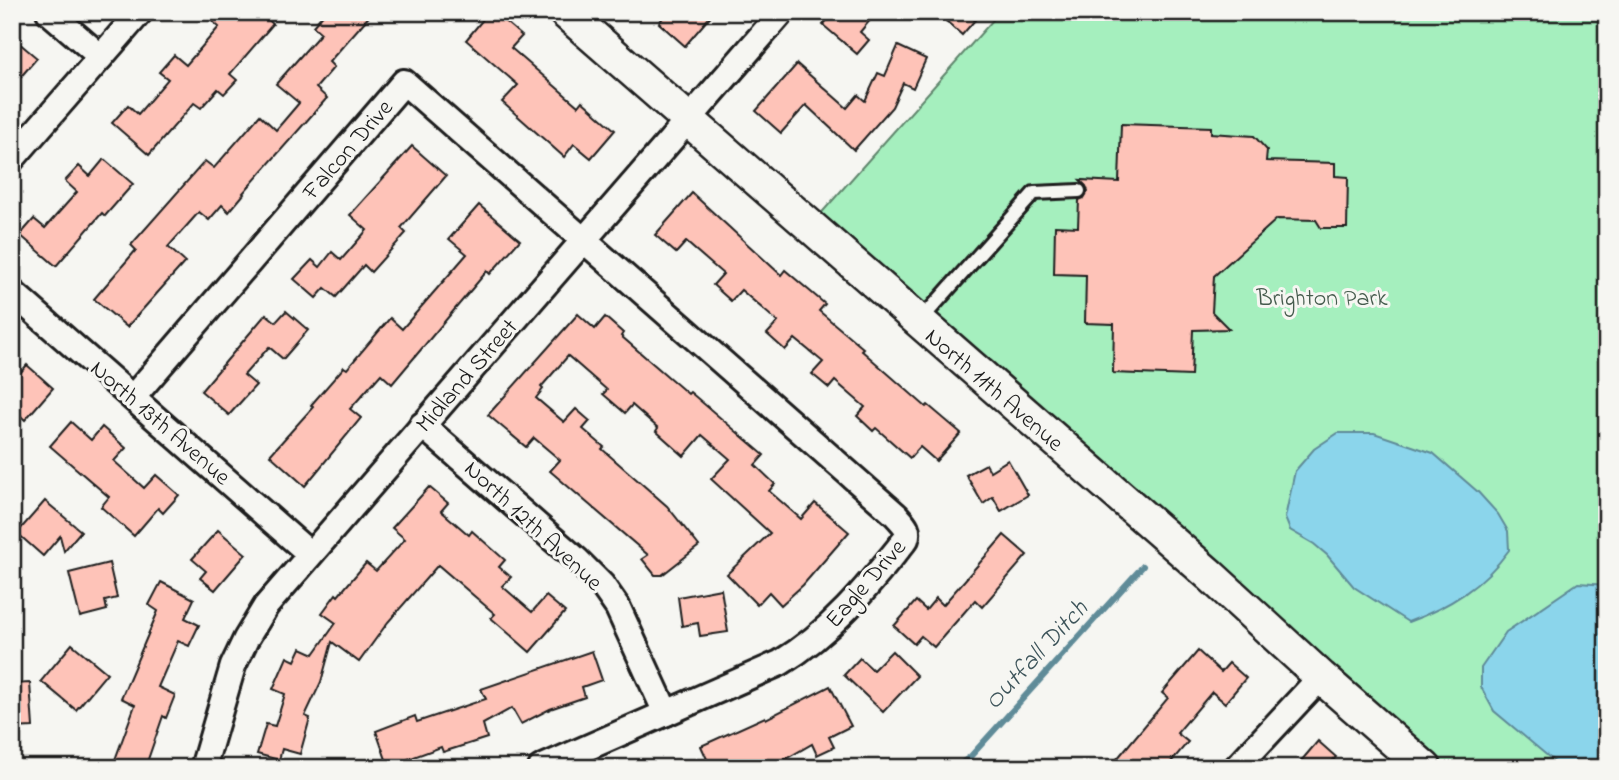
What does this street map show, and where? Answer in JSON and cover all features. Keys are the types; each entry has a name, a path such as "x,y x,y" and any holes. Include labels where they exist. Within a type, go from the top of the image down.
{"street":[{"path":"49,12 101,57"},
{"path":"12,159 140,12"},
{"name":"North 11th Avenue","path":"565,12 1210,575 1425,768"},
{"name":"Midland Street","path":"203,768 233,666 266,606 782,12"},
{"name":"Falcon Drive","path":"134,396 404,82 583,240"},
{"name":"Eagle Drive","path":"541,768 780,663 814,641 855,600 885,566 908,533 896,515 583,240"},
{"name":"North 13th Avenue","path":"12,292 134,396 310,554"},
{"name":"North 12th Avenue","path":"422,425 602,585 618,608 666,713"},
{"path":"1236,768 1321,677"}],"lane":[{"path":"919,323 1034,193 1079,191"}],"green space":[{"name":"Brighton Park","path":"1000,12 1607,12 1607,768 1423,768 809,227"}],"water":[{"path":"1338,433 1374,433 1433,453 1478,492 1498,514 1508,531 1509,550 1488,574 1464,594 1408,622 1354,587 1327,555 1290,530 1285,518 1295,471 1314,449"},
{"path":"1578,583 1607,585 1607,768 1562,768 1494,711 1481,687 1481,668 1506,632"}],"building":[{"path":"202,12 260,12 273,24 230,74 237,80 224,94 218,89 201,108 194,103 149,155 112,123 128,105 138,114 168,79 159,72 174,55 186,65 219,27"},
{"path":"325,12 373,12 329,62 334,67 316,88 327,98 229,212 222,205 209,220 199,212 168,247 185,262 127,327 94,299 136,250 131,245 205,161 214,168 260,115 276,130 299,103 276,84 321,33 313,26"},
{"path":"489,12 494,12 522,36 511,48 578,106 582,101 615,130 591,158 574,144 564,157 502,102 518,85 466,40"},
{"path":"667,12 714,12 685,46 659,23"},
{"path":"834,12 877,12 860,32 869,40 857,54 823,25"},
{"path":"936,12 982,12 962,35"},
{"path":"12,37 37,58 12,87"},
{"path":"898,46 926,59 913,88 903,83 892,107 854,150 806,105 781,133 756,111 797,64 847,108 858,95 865,101 878,73 885,76"},
{"path":"1121,124 1211,127 1211,133 1254,136 1267,150 1266,161 1335,163 1335,176 1348,177 1347,228 1321,228 1316,220 1277,219 1214,276 1212,312 1229,329 1193,330 1191,376 1113,373 1114,324 1085,323 1086,275 1054,274 1055,226 1078,227 1079,200 1084,198 1088,191 1080,180 1119,182"},
{"path":"412,146 446,176 401,228 406,233 371,272 364,265 336,297 325,288 316,298 294,279 312,260 320,267 332,252 341,260 367,230 350,215"},
{"path":"104,159 133,184 105,216 102,213 56,266 20,235 34,219 45,228 77,192 65,181 79,166 90,176"},
{"path":"692,193 781,275 785,270 825,304 819,311 926,407 928,405 961,433 936,461 920,447 910,458 876,428 873,431 857,416 865,407 835,381 829,388 812,374 823,362 795,339 785,350 767,334 778,322 741,290 731,301 713,285 723,274 686,242 676,253 655,235"},
{"path":"479,205 520,240 490,274 487,271 392,384 381,374 350,409 361,418 305,486 270,455 344,367 347,369 390,318 402,329 467,254 449,239"},
{"path":"286,311 308,330 283,359 269,347 244,375 256,385 229,415 201,391 266,314 276,322"},
{"path":"578,314 595,329 605,317 623,333 621,336 764,455 755,465 775,484 769,491 801,519 815,503 849,532 803,585 781,605 769,592 757,605 727,574 770,533 711,479 730,459 702,435 684,456 632,405 625,413 603,394 607,390 568,356 541,387 543,389 536,398 564,422 576,409 590,421 583,429 667,506 699,546 662,575 655,575 642,559 648,555 550,471 560,460 534,438 526,447 488,415"},
{"path":"27,365 53,388 25,420 12,408 12,382"},
{"path":"71,422 91,440 102,427 126,448 114,461 144,488 156,475 179,495 163,513 158,508 134,536 101,507 109,497 50,446"},
{"path":"1008,460 1028,495 1001,511 993,497 983,504 966,475 986,464 990,471"},
{"path":"429,487 448,503 441,511 469,535 472,531 505,560 499,567 511,577 502,586 532,612 546,596 565,612 530,652 491,618 495,614 438,565 388,622 359,662 332,642 321,682 305,716 310,718 300,754 282,749 279,760 257,754 266,724 275,726 285,694 273,689 287,657 295,661 301,648 314,654 336,623 322,613 366,563 376,571 405,539 392,528"},
{"path":"45,501 81,531 64,551 60,536 43,556 17,533"},
{"path":"218,530 246,554 215,590 200,578 206,571 192,559"},
{"path":"1004,535 1027,555 982,607 975,600 934,647 921,636 914,644 894,626 916,601 926,610 936,598 943,605"},
{"path":"109,563 117,598 105,601 107,610 80,617 69,573"},
{"path":"161,582 194,599 185,618 199,625 189,646 178,641 158,687 175,695 166,718 163,716 145,768 112,768 135,705 121,698 158,611 149,605"},
{"path":"721,589 728,632 700,636 698,623 682,626 678,597"},
{"path":"72,644 107,673 76,710 41,681"},
{"path":"592,651 602,680 582,687 585,697 550,709 521,724 512,708 483,724 487,738 443,752 441,747 408,759 411,768 389,768 376,731 415,716 417,722 486,699 481,689"},
{"path":"892,651 917,676 883,712 844,675 860,658 873,670"},
{"path":"1198,651 1221,672 1229,663 1246,678 1225,703 1212,692 1177,733 1188,742 1166,768 1127,768 1117,759 1168,698 1162,693"},
{"path":"30,683 33,727 12,728 12,684"},
{"path":"830,686 851,726 829,737 834,747 817,755 812,744 770,768 733,768 730,761 711,768 701,746 765,717 766,719"},
{"path":"1318,741 1336,757 1326,768 1295,768"}],"waterway":[{"name":"Outfall Ditch","path":"955,768 970,757 1143,566"}]}
